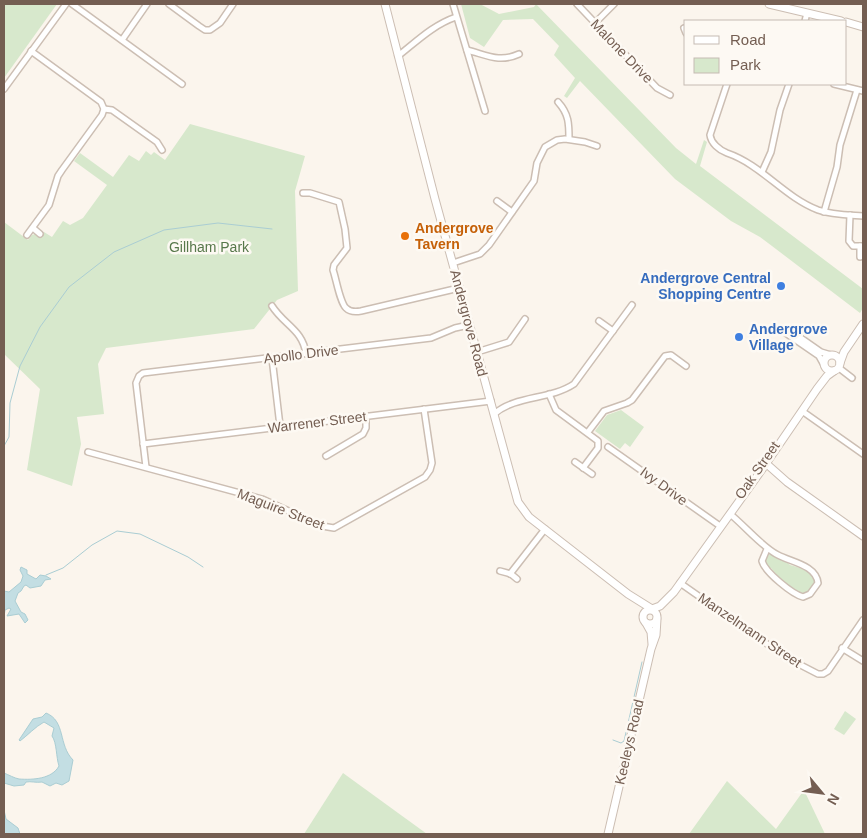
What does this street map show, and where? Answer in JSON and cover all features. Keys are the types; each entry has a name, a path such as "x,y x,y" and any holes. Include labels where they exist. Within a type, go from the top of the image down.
{"street":[{"path":"4,89 66,4"},
{"path":"72,4 182,84"},
{"path":"122,40 147,4"},
{"path":"169,4 205,30 210,30 220,22 233,4"},
{"name":"Andergrove Road","path":"385,4 459,288 517,499 527,514 544,529 628,594 652,609"},
{"path":"453,4 485,111"},
{"name":"Malone Drive","path":"577,4 658,88 670,95"},
{"path":"595,23 614,4"},
{"path":"769,4 838,20"},
{"path":"806,20 807,13"},
{"path":"398,56 434,27 456,17"},
{"path":"847,22 863,26"},
{"path":"467,50 499,59 508,59 519,54"},
{"path":"27,236 49,205 58,176 104,109 101,102 31,51"},
{"path":"727,85 710,140 724,152 735,156 762,172 797,198 824,212 863,216"},
{"path":"762,172 771,152 780,110 790,85"},
{"path":"838,85 863,91"},
{"path":"824,212 837,167 840,145 857,90"},
{"path":"558,102 567,114 569,139"},
{"path":"104,109 112,110 157,142 162,150"},
{"path":"453,263 480,254 489,245 534,181 537,163 545,147 557,140 569,139 597,146"},
{"path":"303,192 339,202 347,248 334,265 333,270 346,308 354,312 361,311 459,288"},
{"path":"497,202 512,212"},
{"path":"850,215 849,241 853,246 862,246 860,257"},
{"path":"32,228 40,234"},
{"path":"494,414 506,405 566,389 576,382 632,304"},
{"path":"272,306 282,320 301,336 305,344 306,354"},
{"path":"477,352 508,342 525,319"},
{"path":"598,321 613,331"},
{"name":"Oak Street","path":"657,618 680,582 817,389 837,367 842,355 863,324"},
{"name":"Apollo Drive","path":"139,377 142,374 151,372 431,338 469,325"},
{"path":"787,331 819,351 838,357 837,367 829,370 819,356 787,331"},
{"name":"Oak Street","path":"832,355 854,338"},
{"path":"588,432 605,410 632,400 665,356 671,355 686,366"},
{"path":"824,365 826,359 832,355"},
{"path":"272,358 280,426"},
{"name":"Oak Street","path":"817,389 824,365"},
{"path":"837,367 852,378"},
{"path":"133,373 139,377 136,383 146,467"},
{"path":"549,394 556,410 597,439 599,445 584,468"},
{"name":"Warrener Street","path":"143,444 424,409 491,402 506,405"},
{"name":"Maguire Street","path":"88,452 262,499 322,526 334,528 428,474 432,463 424,409"},
{"path":"800,413 863,454"},
{"path":"326,456 363,434 366,428 366,416"},
{"name":"Ivy Drive","path":"608,447 720,526"},
{"path":"574,462 592,474"},
{"path":"763,465 863,536"},
{"path":"729,513 767,549 802,566 815,575 818,579 818,584 810,594 804,597 796,594 765,568 762,561 767,549"},
{"path":"510,574 544,529"},
{"path":"500,572 510,574 517,579"},
{"name":"Manzelmann Street","path":"680,582 787,658 816,673 822,674 828,671 842,648"},
{"name":"Oak Street","path":"652,609 659,607 674,592"},
{"name":"Andergrove Road","path":"628,594 640,608 644,620"},
{"path":"652,609 656,612 657,618 653,624 644,620 644,611 652,609"},
{"name":"Keeleys Road","path":"608,834 656,635 657,618"},
{"name":"Keeleys Road","path":"644,620 652,634 652,649"},
{"path":"863,620 842,648 863,661"}],"green space":[{"path":"4,4 57,4 4,78"},
{"path":"461,4 480,4 499,14 534,7 536,4 676,148 696,164 704,140 707,142 700,166 863,289 863,308 860,313 760,237 731,221 675,179 580,81 567,98 564,96 575,78 554,55 559,46 533,19 503,20 484,47 470,38"},
{"name":"Gillham Park","path":"190,124 305,156 295,191 298,291 277,300 254,329 106,348 98,364 104,414 77,417 81,444 72,486 27,470 40,389 4,354 4,222 28,240 35,234 40,238 44,232 52,237 63,221 70,225 83,218 107,185 74,161 80,153 113,177 129,155 139,161 146,151 151,155 154,152 165,160"},
{"path":"621,410 644,427 630,447 625,443 620,449 595,431 607,415"},
{"path":"770,554 808,572 816,582 805,594 797,592 765,563 764,559"},
{"path":"845,711 856,719 844,735 834,729"},
{"path":"343,773 427,834 304,834"},
{"path":"727,781 776,829 804,790 825,834 689,834"}],"water":[{"path":"21,567 27,570 27,574 36,579 40,575 51,579 45,580 41,586 30,588 26,585 18,593 15,601 28,620 25,623 19,614 7,616 11,609 9,608 5,610 4,617 4,591 9,592 21,582 23,576 20,570"},
{"path":"46,713 57,722 65,747 73,760 69,781 62,785 56,783 50,786 42,782 26,782 24,785 14,786 4,783 4,773 19,779 36,779 52,774 59,766 55,742 52,736 54,728 44,722 19,740 33,719 42,717"},
{"path":"4,810 6,819 18,828 20,834 4,834"}],"waterway":[{"path":"4,446 9,437 10,403 20,366 40,327 69,287 114,252 164,230 218,223 272,229"},
{"path":"46,575 63,568 92,545 117,531 140,534 188,557 203,567"},
{"path":"613,740 621,743 624,741 642,662"}],"place":[{"name":"Andergrove Tavern","path":"405,236"},
{"name":"Andergrove Central Shopping Centre","path":"781,286"},
{"name":"Andergrove Village","path":"739,337"}]}
